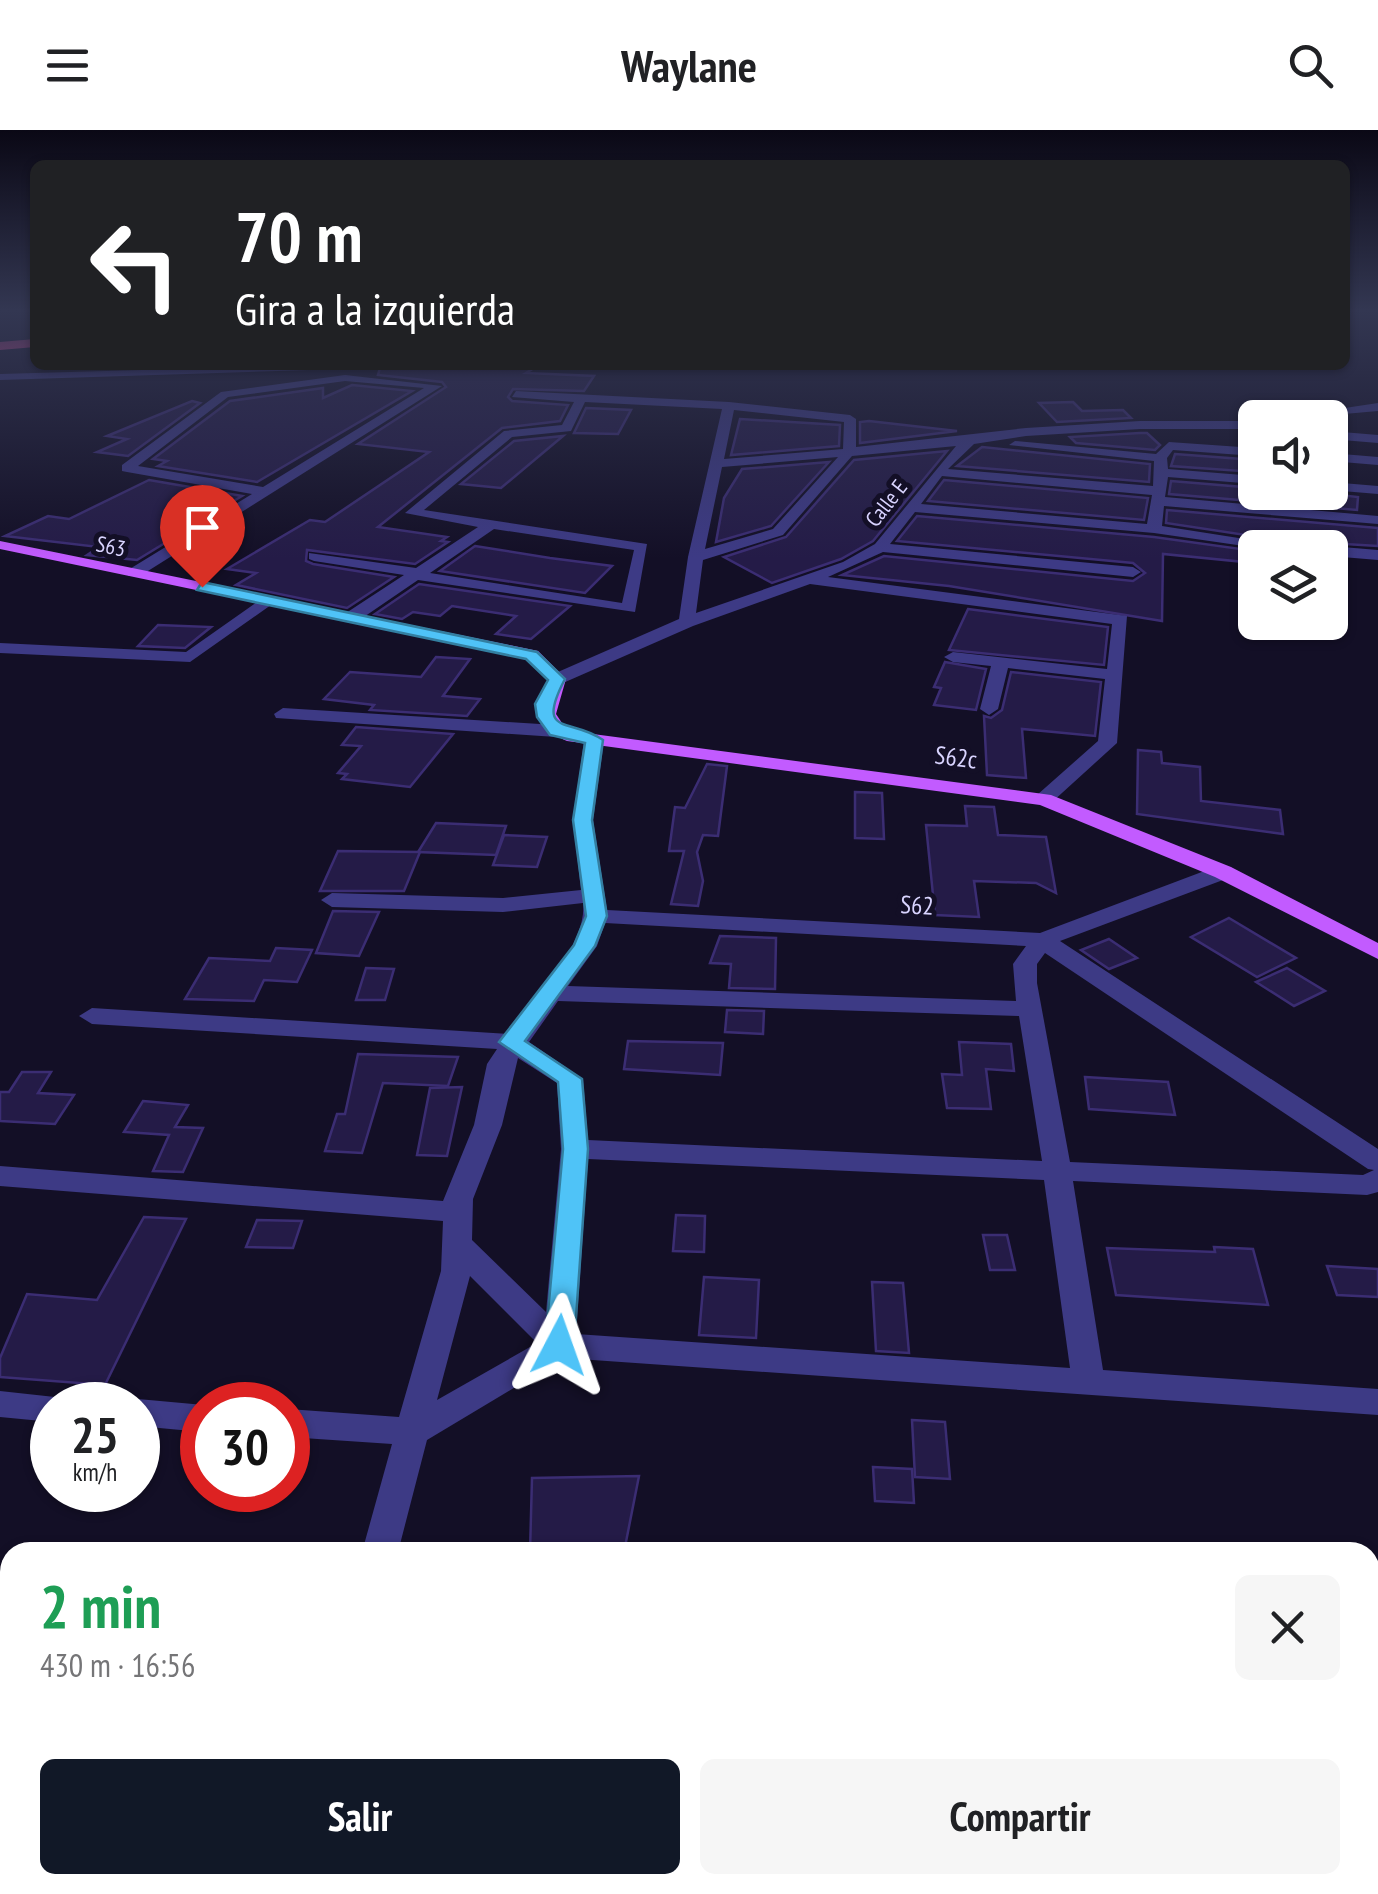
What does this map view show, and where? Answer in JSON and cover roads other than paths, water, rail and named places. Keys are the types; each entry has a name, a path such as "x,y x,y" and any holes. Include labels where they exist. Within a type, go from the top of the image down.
{"main road":[{"name":"S63","path":"0,546 515,650 543,662 557,679"},
{"path":"556,731 546,717 544,704 557,679"},
{"name":"S62c","path":"556,731 594,740 1044,799 1223,872 1378,952"}],"street":[{"path":"225,394 127,468 266,492"},
{"path":"134,573 423,394"},
{"path":"516,395 729,406 850,419 849,450 778,532 696,557"},
{"path":"314,556 629,609 642,547 418,516 412,510 511,432 567,428 582,397"},
{"path":"687,622 696,557 729,406"},
{"path":"1348,411 1378,407"},
{"path":"716,464 970,441 1026,432 1140,425 1238,427"},
{"path":"1348,436 1378,439"},
{"path":"970,441 1238,477"},
{"name":"Calle E","path":"557,679 687,622 808,579 880,547 938,472 970,441"},
{"path":"1154,529 1161,465 1168,446 1238,451"},
{"path":"1348,459 1378,461"},
{"path":"938,472 1378,520"},
{"path":"1348,488 1378,490"},
{"path":"912,507 1238,540"},
{"path":"352,618 488,527"},
{"path":"880,547 1133,572"},
{"path":"1348,552 1378,555"},
{"path":"808,579 1121,620 1106,742 1044,799"},
{"path":"0,648 190,658 270,600"},
{"path":"953,657 1116,676"},
{"path":"989,708 1002,663"},
{"path":"283,714 556,731"},
{"path":"383,1542 456,1271 456,1212 463,1177 488,1125 500,1064 511,1042 585,946 595,906 582,820 594,740"},
{"name":"S62","path":"332,900 595,906 1042,940 1130,911 1223,872"},
{"path":"1088,1382 1025,964 1042,940 1378,1162"},
{"path":"550,992 1030,1010"},
{"path":"92,1016 511,1042 570,1079 575,1149 559,1345"},
{"path":"575,1149 1367,1185 1378,1180"},
{"path":"0,1176 456,1212"},
{"path":"458,1245 559,1345"},
{"path":"310,1425 412,1432 559,1345 1378,1402"},
{"path":"0,1404 30,1406"}]}
